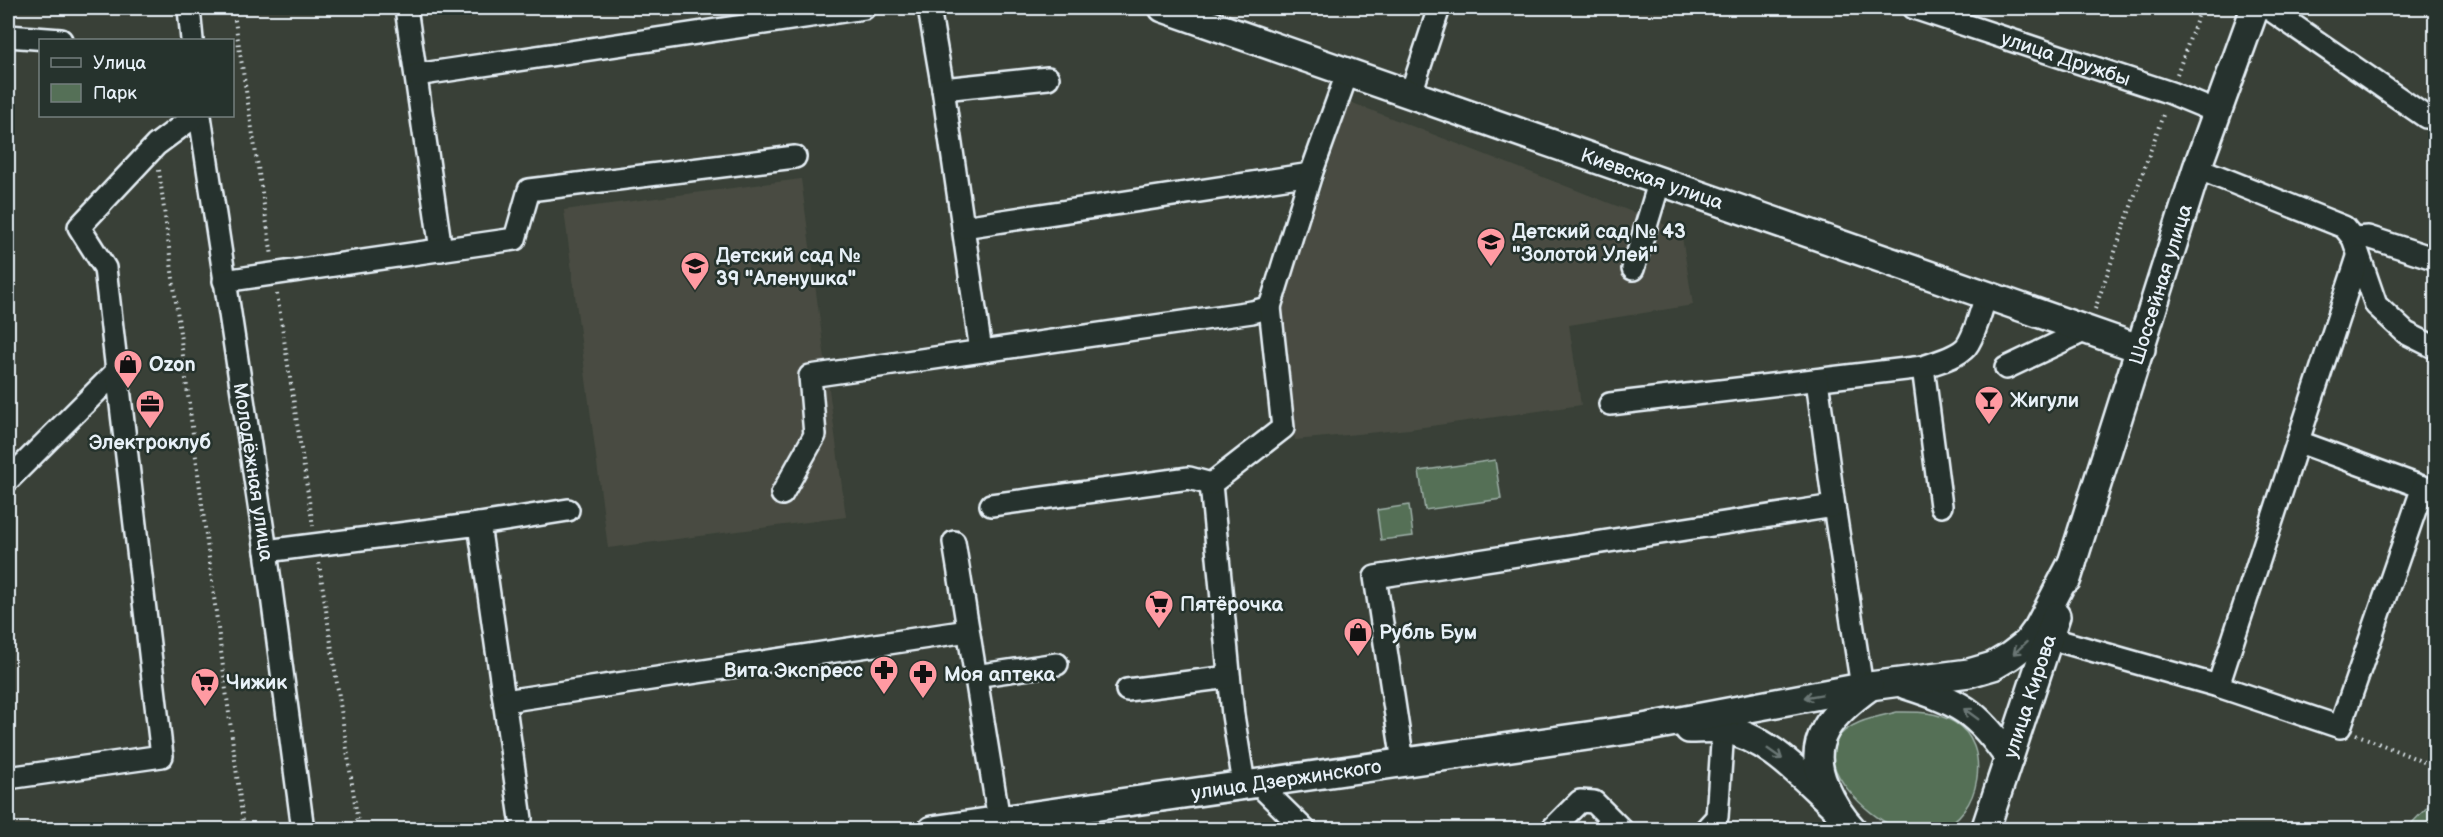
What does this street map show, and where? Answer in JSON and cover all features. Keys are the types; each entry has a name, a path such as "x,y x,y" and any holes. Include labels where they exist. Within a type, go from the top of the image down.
{"main road":[{"name":"Киевская улица","path":"1163,8 1986,294 2090,324 2141,349"},
{"name":"Шоссейная улица","path":"2072,563 2197,168 2255,8"},
{"name":"улица Кирова","path":"1985,830 2072,563"},
{"path":"1643,728 1866,687 1969,673 1993,666 2026,643 2038,628 2072,563"},
{"path":"1899,682 1961,706 1980,721 2009,758"},
{"path":"1832,804 1818,771 1816,754 1820,739 1830,721 1844,705 1866,687"},
{"path":"1643,728 1723,729 1744,736 1787,762 1832,804 1853,830"},
{"name":"улица Дзержинского","path":"932,830 1643,728"}],"street":[{"path":"189,8 192,39"},
{"path":"406,8 441,250"},
{"path":"416,75 864,8"},
{"path":"929,8 981,351"},
{"path":"1411,93 1439,8"},
{"name":"улица Дружбы","path":"1914,8 2171,93 2217,112"},
{"path":"2268,8 2426,117"},
{"path":"8,36 48,39"},
{"path":"1211,484 1283,428 1269,307 1311,174 1348,71"},
{"path":"943,89 1048,78"},
{"path":"8,778 162,756 105,268 80,227 156,145 194,117"},
{"name":"Молодёжная улица","path":"200,117 266,551 303,830"},
{"path":"224,281 514,239 530,190 795,157"},
{"path":"2197,168 2344,227 2355,247 2376,305 2406,333 2436,348"},
{"path":"963,226 1311,174"},
{"path":"1633,269 1660,180"},
{"path":"2217,686 2299,442 2355,247 2368,237 2436,259"},
{"path":"1610,404 1817,380 1923,366 1945,360 1966,347 1982,311 1986,294"},
{"path":"782,494 815,435 810,376 1269,307"},
{"path":"2006,368 2090,324"},
{"path":"1923,366 1941,506"},
{"path":"8,480 116,372"},
{"path":"1817,380 1834,506 1866,687"},
{"path":"2049,638 2217,686 2340,727 2429,490 2299,442"},
{"path":"991,505 1189,478 1211,484"},
{"path":"1211,484 1229,677 1250,783 1305,830"},
{"path":"1403,762 1375,577 1834,506"},
{"path":"266,551 479,524 568,510"},
{"path":"479,524 521,819"},
{"path":"954,542 999,820"},
{"path":"505,701 968,631"},
{"path":"975,676 1057,664"},
{"path":"1127,690 1229,677"},
{"path":"1705,830 1717,817 1723,729"},
{"path":"1551,830 1580,801 1594,801 1622,830"},
{"path":"1062,811 1082,830"}],"path":[{"path":"233,8 359,830"},
{"path":"2090,324 2201,8"},
{"path":"156,145 244,830"},
{"path":"2340,727 2436,767"}],"shaded area":[{"name":"Детский сад № 43 \"Золотой Улей\"","path":"1350,102 1681,231 1693,305 1569,325 1581,405 1409,429 1295,440 1280,310"},
{"name":"Детский сад № 39 \"Аленушка\"","path":"801,179 846,517 608,548 564,210"},
{"path":"1275,819 1285,829 1250,829 1253,820"}],"green space":[{"path":"1495,460 1501,499 1425,510 1419,471"},
{"path":"1409,505 1413,536 1381,540 1377,510"},
{"path":"1897,712 1926,713 1947,718 1966,732 1974,746 1977,779 1972,796 1964,810 1953,822 1938,829 1909,830 1883,821 1871,813 1848,790 1834,764 1832,751 1836,740 1848,728"},
{"path":"2435,799 2435,829 2406,829"}],"place":[{"name":"Детский сад № 43 \"Золотой Улей\"","path":"1491,268"},
{"name":"Детский сад № 39 \"Аленушка\"","path":"695,292"},
{"name":"Ozon","path":"128,390"},
{"name":"Жигули","path":"1989,426"},
{"name":"Электроклуб","path":"150,430"},
{"name":"Пятёрочка","path":"1159,630"},
{"name":"Рубль Бум","path":"1358,658"},
{"name":"Вита Экспресс","path":"884,696"},
{"name":"Моя аптека","path":"923,700"},
{"name":"Чижик","path":"205,708"}]}
